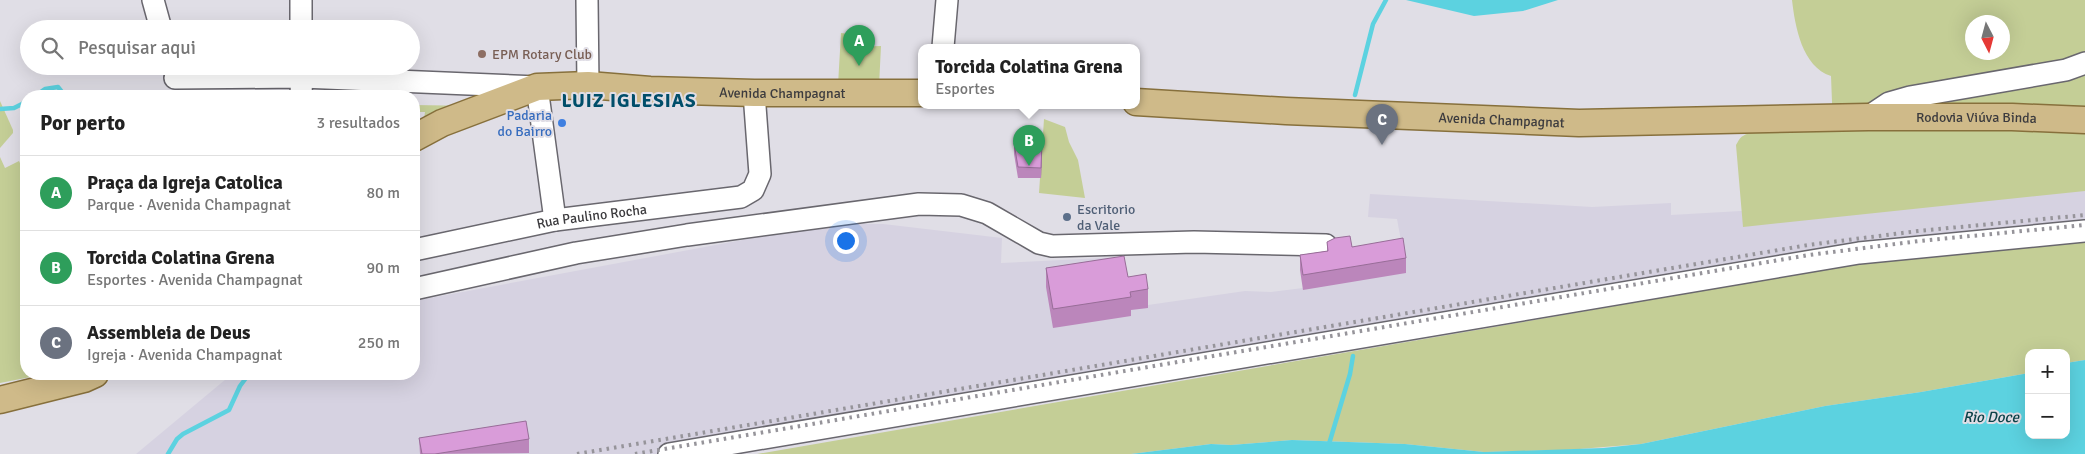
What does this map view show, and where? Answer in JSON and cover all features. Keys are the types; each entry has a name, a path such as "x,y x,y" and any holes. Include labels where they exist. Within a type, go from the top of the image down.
{"main road":[{"name":"Avenida Champagnat","path":"420,135 442,123 537,87 588,85 650,90 754,93 918,94"},
{"name":"Avenida Champagnat","path":"1140,102 1296,112 1579,123 1868,117"},
{"name":"Rodovia Viúva Binda","path":"1868,117 2012,117 2085,120"},
{"path":"0,400 70,380"}],"street":[{"path":"153,0 159,20"},
{"path":"301,0 301,20"},
{"path":"587,0 588,85"},
{"path":"943,44 947,0"},
{"path":"1868,117 1889,103 1910,97 2066,70 2085,63"},
{"path":"175,80 302,80 537,87 555,220"},
{"name":"Rua Paulino Rocha","path":"420,249 555,220 741,197 753,190 760,174 754,93"},
{"path":"420,288 585,252 687,235 919,204 961,205 987,213 1039,243 1052,246 1194,242 1326,245"},
{"path":"669,454 1859,253 2085,231"}],"shaded area":[{"path":"2085,188 2085,242 1775,273 697,454 136,454 225,380 420,380 420,300 807,228 883,224 1002,238 1001,263 1124,257 1124,275 1148,305 1245,291 1271,292 1303,288 1303,290 1404,257 1397,219 1368,217 1370,194 1592,207 1671,203 1671,215 2015,195"}],"green space":[{"path":"1792,0 2085,0 2085,191 1743,227 1736,145 1741,137 1760,131 1833,128 1831,76 1813,64 1798,33"},
{"path":"841,33 850,34 849,47 881,46 879,86 838,85"},
{"path":"0,101 13,133 0,148"},
{"path":"420,105 478,106 423,125 425,112 420,112"},
{"path":"1044,119 1065,127 1069,142 1078,160 1085,198 1039,193"},
{"path":"0,157 5,168 19,161 20,163 20,379 0,383"},
{"path":"2085,225 2085,360 2070,362 2070,349 2025,349 2025,374 1825,406 1641,444 1567,450 1484,452 1405,444 1292,440 1231,445 1211,444 1131,454 757,454"}],"water":[{"path":"1406,0 1558,0 1523,11 1474,16"},
{"name":"Rio Doce","path":"2085,360 2085,454 1131,454 1211,444 1231,445 1292,440 1405,444 1484,452 1603,448 1641,444 1825,406 2025,374 2025,439 2070,439 2070,362"}],"building":[{"path":"1014,143 1042,143 1041,168 1018,167"},
{"path":"1350,236 1352,247 1403,238 1406,258 1303,275 1300,255 1328,251 1327,242 1335,238"},
{"path":"1124,256 1128,277 1146,274 1148,289 1130,292 1131,297 1053,309 1046,268"},
{"path":"526,421 529,439 435,454 422,454 419,438"}],"waterway":[{"path":"1355,95 1373,24 1386,0"},
{"path":"44,90 58,87 60,90"},
{"path":"0,109 14,108 20,105"},
{"path":"1326,454 1350,374 1353,356"},
{"path":"168,454 177,439 183,434 229,410 244,380"}],"railway":[{"path":"577,454 1808,245 1918,231 2085,215"},
{"path":"635,454 1809,255 1919,241 2085,225"}],"place":[{"name":"EPM Rotary Club","path":"482,54"},
{"name":"Praça da Igreja Catolica","path":"859,66"},
{"name":"Padaria do Bairro","path":"562,123"},
{"name":"Assembleia de Deus","path":"1382,145"},
{"name":"Torcida Colatina Grena","path":"1029,166"},
{"name":"Escritorio da Vale","path":"1067,217"}],"district":[{"name":"LUIZ IGLESIAS","path":"629,101"}]}
